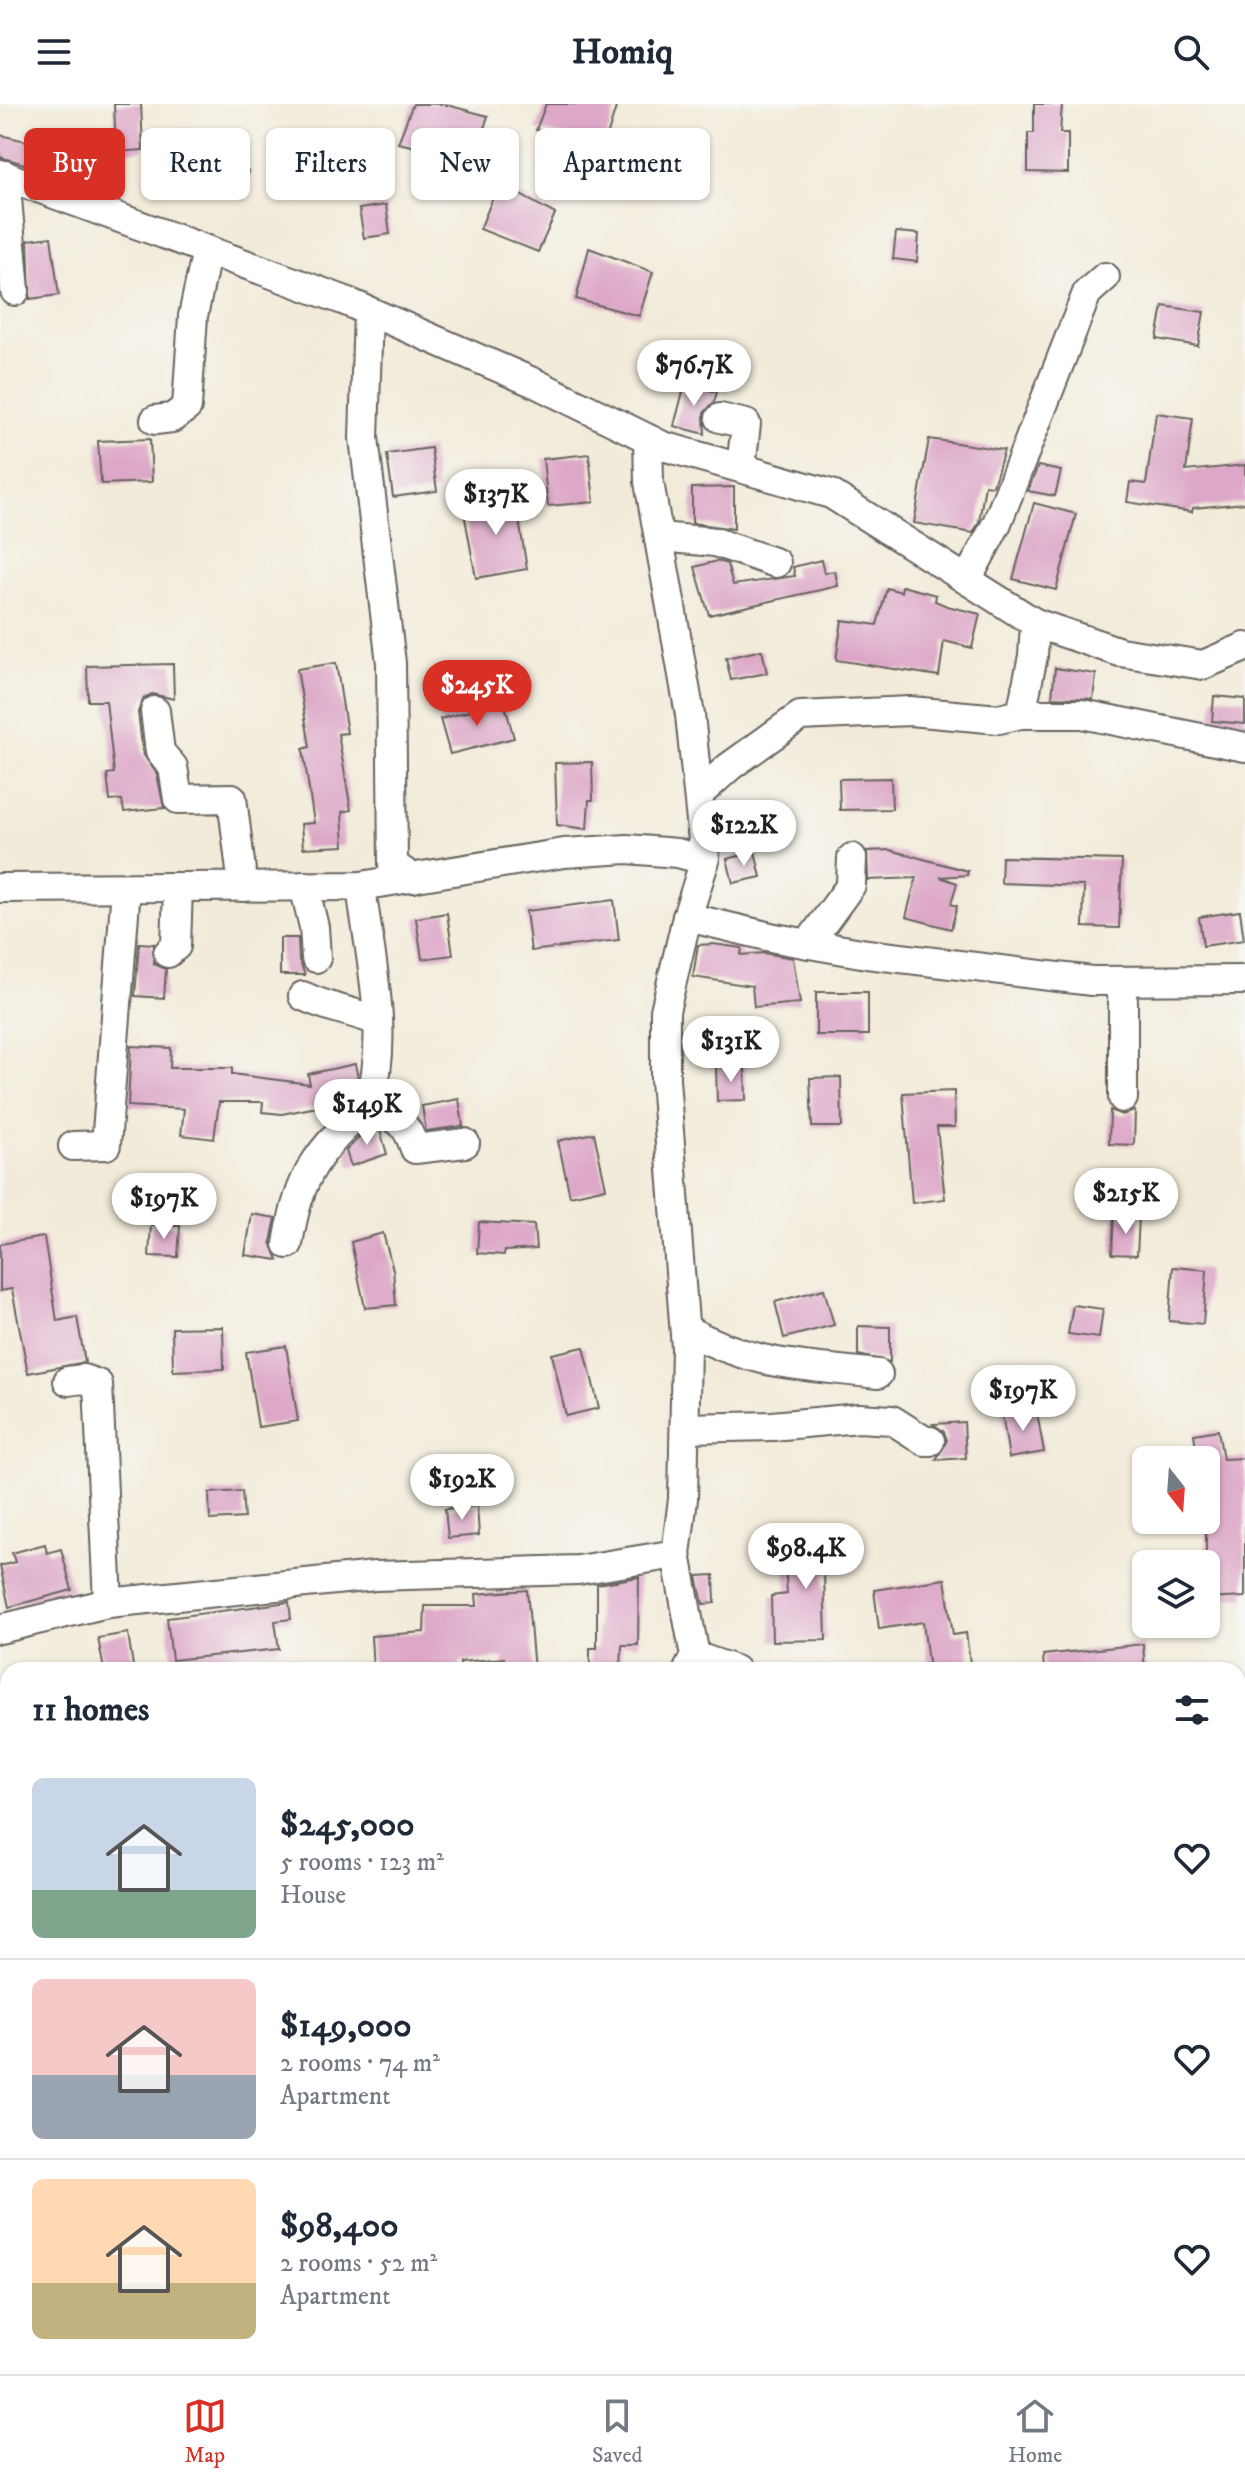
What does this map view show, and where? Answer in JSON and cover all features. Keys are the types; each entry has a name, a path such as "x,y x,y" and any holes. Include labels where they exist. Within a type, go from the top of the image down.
{"street":[{"path":"15,291 2,174 368,312 537,384 648,439 831,494 1035,623 1120,652 1203,665 1245,647"},
{"path":"155,420 172,418 187,407 193,316 207,250"},
{"path":"967,580 997,523 1087,293 1105,277"},
{"path":"368,312 364,438 391,663 393,865 413,878"},
{"path":"720,418 746,424 741,468"},
{"path":"648,439 649,482 690,715 705,860 687,917 665,1011 665,1080 685,1329 683,1499 676,1554 692,1662"},
{"path":"659,537 715,542 776,563"},
{"path":"1021,714 1033,656 1035,623"},
{"path":"155,711 160,752 173,767 178,799 232,798 243,887"},
{"path":"699,794 740,758 800,716 910,711 999,719 1021,714 1082,714 1245,747"},
{"path":"0,888 361,886 580,852 627,849 677,853 705,860"},
{"path":"808,944 851,885 852,858"},
{"path":"304,886 314,927 316,958"},
{"path":"288,1244 301,1183 329,1142 369,1103 379,1075 377,1021 361,886"},
{"path":"73,1146 106,1145 126,888"},
{"path":"168,953 176,946 178,888"},
{"path":"687,917 808,944 1092,981 1245,980"},
{"path":"1117,981 1123,1001 1123,1098"},
{"path":"303,996 327,1008 352,1011 377,1021"},
{"path":"369,1103 374,1111 393,1116 407,1126 415,1149 465,1143"},
{"path":"685,1329 723,1350 792,1367 878,1374"},
{"path":"68,1381 83,1379 98,1384 108,1603"},
{"path":"685,1428 772,1426 859,1418 892,1420 930,1441"},
{"path":"0,1629 108,1603 375,1576 578,1570 676,1554"}],"building":[{"path":"114,104 141,104 141,150 125,151 125,128 115,128"},
{"path":"413,104 443,104 488,116 484,128 411,128 411,146 398,143"},
{"path":"546,104 617,104 610,128 537,128"},
{"path":"1034,104 1062,104 1060,133 1068,133 1068,173 1028,172 1028,133 1034,133"},
{"path":"0,135 24,141 24,164 0,157"},
{"path":"519,194 555,214 538,252 480,229 492,200 519,200"},
{"path":"386,205 390,234 364,238 359,209"},
{"path":"896,232 919,234 917,262 893,259"},
{"path":"51,237 59,295 30,299 28,240"},
{"path":"589,248 653,272 639,316 576,299"},
{"path":"1163,306 1204,312 1198,346 1157,339"},
{"path":"685,384 717,392 714,402 704,413 705,434 674,426"},
{"path":"1156,413 1193,418 1186,471 1245,465 1245,503 1193,508 1192,512 1127,502 1130,482 1146,484"},
{"path":"150,439 152,482 101,484 98,441"},
{"path":"929,439 1004,450 993,486 985,485 979,522 973,533 914,523"},
{"path":"431,448 437,491 393,497 387,454"},
{"path":"589,454 594,502 548,506 543,459"},
{"path":"1038,466 1061,471 1055,496 1028,491"},
{"path":"734,487 734,529 692,523 692,488"},
{"path":"521,497 525,519 519,520 527,569 476,578 463,507"},
{"path":"1034,503 1076,514 1056,590 1013,579"},
{"path":"821,560 824,573 835,571 838,586 709,615 695,567 717,561 727,564 733,585 795,576 793,567"},
{"path":"902,586 936,595 935,601 947,606 980,614 972,648 944,641 939,676 836,660 842,620 877,625 887,588 901,592"},
{"path":"762,650 767,673 731,680 726,658"},
{"path":"336,663 347,733 338,734 351,810 342,812 344,846 303,848 301,824 314,823 303,749 310,747 297,669"},
{"path":"173,664 174,699 152,694 144,698 138,712 143,754 157,774 164,808 124,812 122,800 110,801 107,774 114,773 106,701 88,701 87,666"},
{"path":"1055,668 1096,674 1093,699 1052,697"},
{"path":"1214,696 1245,699 1245,724 1212,721"},
{"path":"504,702 514,738 450,754 440,719"},
{"path":"592,762 593,800 589,800 587,829 557,825 555,763"},
{"path":"891,778 892,809 840,810 839,779"},
{"path":"890,850 968,871 967,875 940,877 957,883 951,904 957,906 951,929 906,917 916,878 868,880 867,851"},
{"path":"755,852 761,877 733,883 727,859"},
{"path":"1002,857 1122,860 1119,928 1083,927 1084,886 1001,883"},
{"path":"614,900 619,940 531,951 526,911"},
{"path":"1240,911 1244,940 1203,946 1199,917"},
{"path":"447,913 453,955 422,959 416,918"},
{"path":"280,938 298,938 299,960 305,975 280,975"},
{"path":"139,943 154,944 154,964 166,969 164,998 135,996"},
{"path":"698,945 742,948 741,955 764,953 793,958 800,1003 754,1007 752,986 693,977"},
{"path":"816,992 868,992 868,1035 816,1035"},
{"path":"131,1046 171,1048 170,1068 232,1068 232,1074 310,1084 308,1074 355,1064 358,1078 354,1094 335,1113 332,1104 282,1114 262,1112 263,1102 219,1102 214,1139 181,1135 184,1109 128,1106"},
{"path":"745,1066 746,1100 717,1101 716,1067"},
{"path":"841,1077 842,1127 812,1127 810,1078"},
{"path":"954,1091 955,1127 937,1127 945,1199 912,1203 903,1093"},
{"path":"459,1099 463,1126 426,1131 422,1106"},
{"path":"1110,1110 1122,1115 1135,1111 1134,1145 1109,1144"},
{"path":"368,1128 380,1130 387,1154 351,1166 346,1151"},
{"path":"594,1133 606,1188 570,1196 558,1141"},
{"path":"252,1214 276,1218 271,1242 278,1260 245,1255"},
{"path":"1114,1216 1139,1217 1137,1255 1112,1254"},
{"path":"479,1222 534,1225 536,1249 505,1251 504,1255 477,1253"},
{"path":"151,1225 180,1226 178,1257 149,1256"},
{"path":"383,1233 393,1270 396,1305 365,1308 351,1242"},
{"path":"44,1237 57,1321 77,1317 85,1362 28,1373 12,1289 0,1291 0,1244"},
{"path":"1173,1267 1207,1270 1203,1324 1169,1321"},
{"path":"824,1289 834,1325 784,1338 775,1302"},
{"path":"1073,1305 1103,1309 1099,1338 1068,1334"},
{"path":"858,1326 890,1327 890,1362 858,1355"},
{"path":"223,1327 224,1369 173,1371 172,1328"},
{"path":"286,1346 298,1421 258,1427 246,1352"},
{"path":"584,1347 599,1408 566,1416 552,1354"},
{"path":"1036,1407 1044,1452 1009,1458 1002,1413"},
{"path":"964,1422 966,1458 936,1460 947,1440 944,1432 933,1424"},
{"path":"1218,1430 1223,1459 1245,1458 1245,1597 1220,1598 1220,1550 1206,1550 1206,1534 1220,1534 1220,1446 1196,1446 1194,1434"},
{"path":"242,1491 244,1518 210,1520 209,1493"},
{"path":"477,1506 479,1535 448,1538 445,1509"},
{"path":"845,1541 846,1572 824,1573 826,1640 772,1641 771,1596 787,1594 784,1545"},
{"path":"45,1544 47,1553 61,1549 72,1590 9,1607 0,1566 15,1562 12,1553"},
{"path":"714,1575 715,1603 703,1604 697,1576"},
{"path":"639,1577 638,1645 622,1645 621,1662 590,1662 590,1648 597,1648 597,1584"},
{"path":"945,1579 953,1635 966,1633 970,1662 928,1662 923,1622 879,1629 874,1590"},
{"path":"527,1590 533,1662 504,1662 504,1658 460,1662 373,1662 371,1636 424,1632 425,1606 477,1606 476,1594"},
{"path":"289,1602 291,1619 275,1621 279,1649 172,1660 167,1618"},
{"path":"128,1633 132,1662 102,1662 98,1638"},
{"path":"1143,1644 1144,1662 1043,1662 1043,1655"}]}
